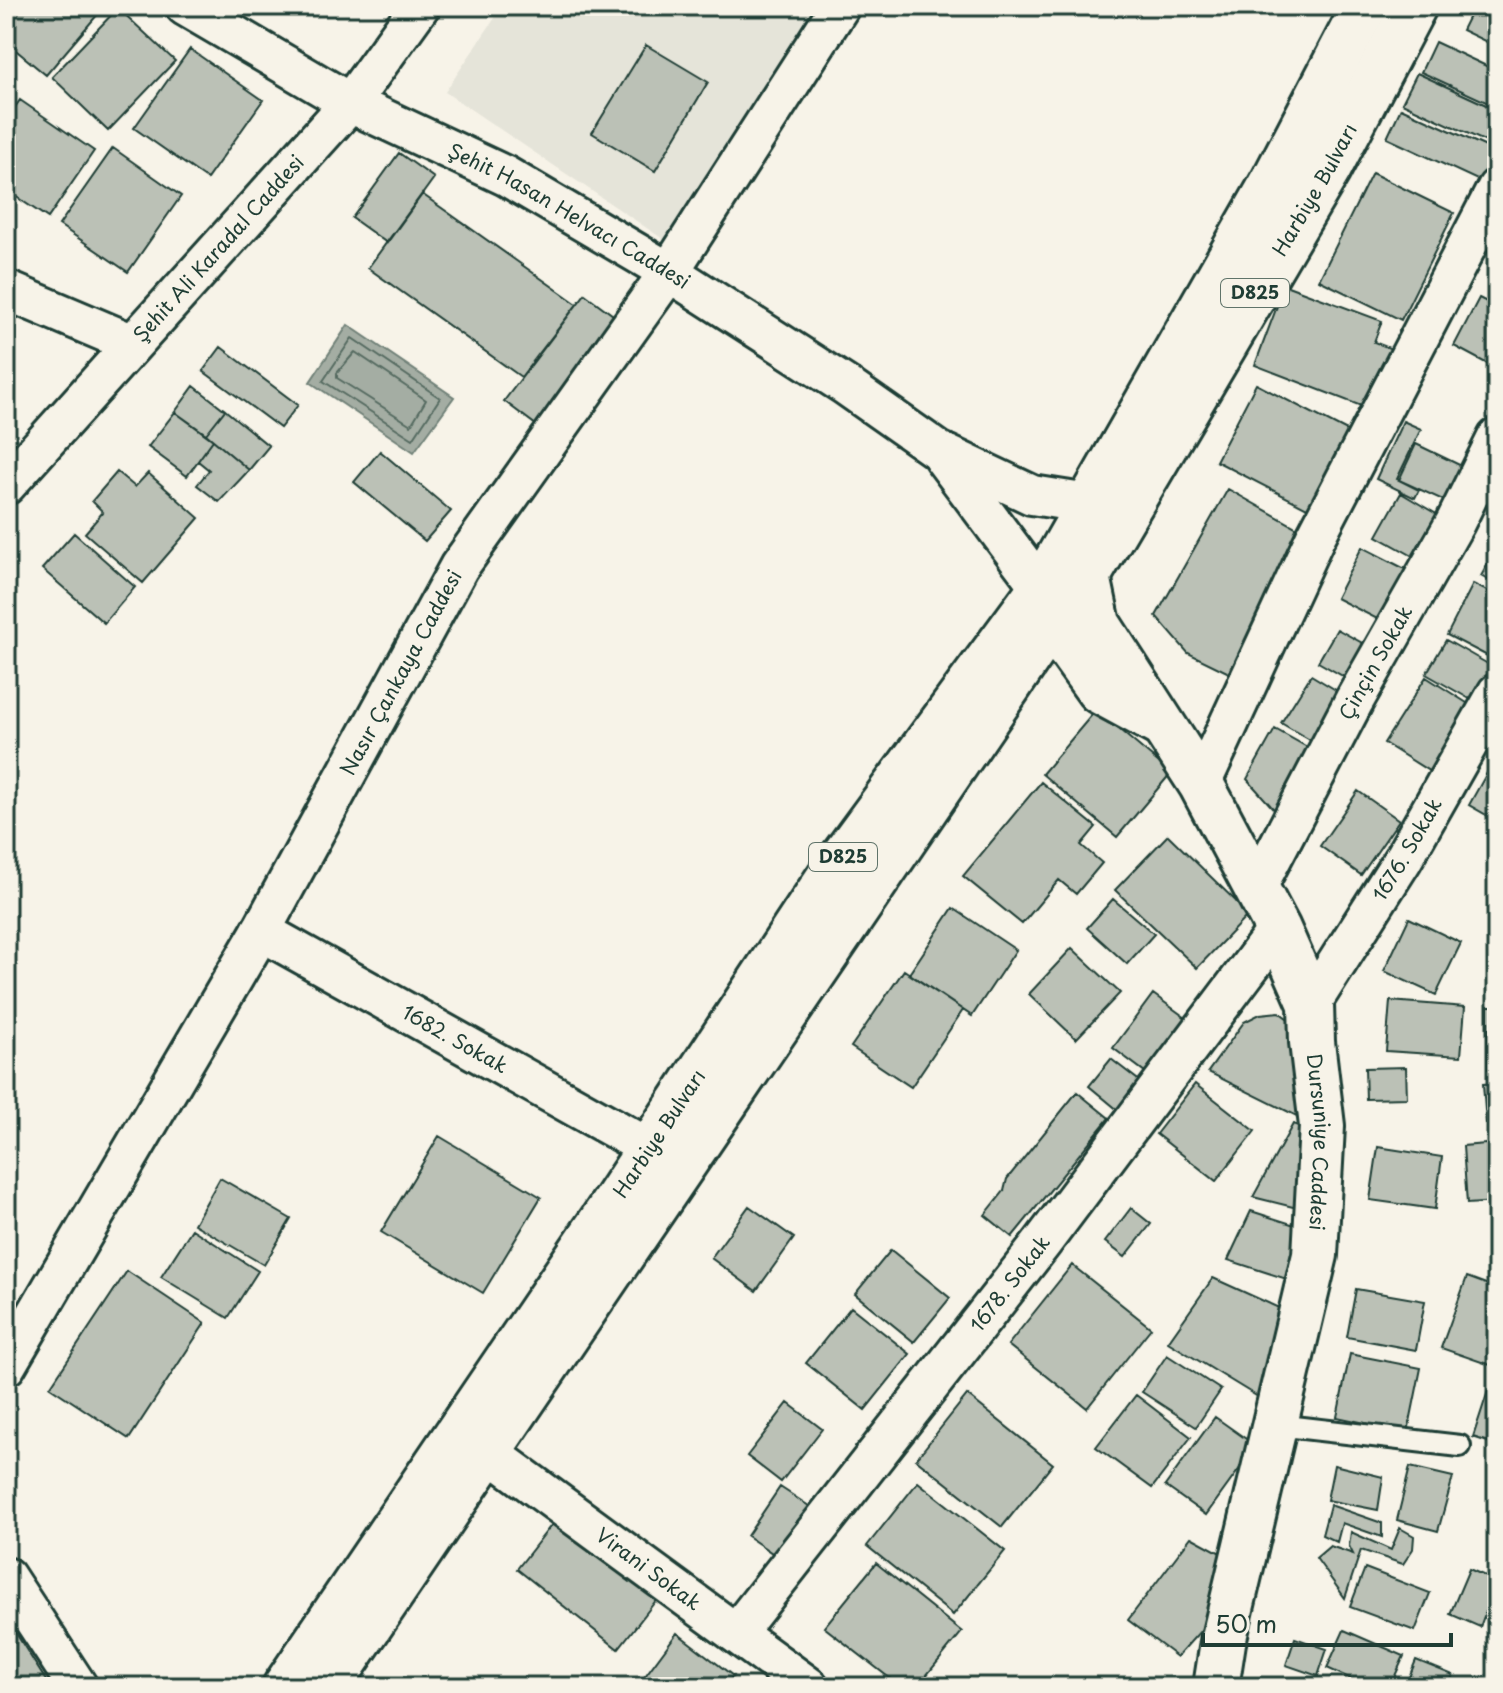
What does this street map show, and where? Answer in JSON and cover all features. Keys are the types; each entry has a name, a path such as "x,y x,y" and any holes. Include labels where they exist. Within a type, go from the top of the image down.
{"main road":[{"name":"Harbiye Bulvarı","path":"328,1687 1046,606 1089,504 1273,182 1365,6"},
{"name":"Harbiye Bulvarı","path":"1088,576 1329,168 1414,6"},
{"name":"Harbiye Bulvarı","path":"1088,576 1089,504"},
{"path":"1046,606 1088,576"},
{"name":"Dursuniye Caddesi","path":"1088,576 1098,624 1201,784 1278,929 1311,1004 1312,1042 1322,1126 1315,1255 1223,1642 1216,1687"},
{"name":"Harbiye Bulvarı","path":"285,1687 837,865 1046,606"},
{"name":"Dursuniye Caddesi","path":"1046,606 1099,691 1159,723"}],"street":[{"name":"Şehit Hasan Helvacı Caddesi","path":"185,6 350,103 506,176 669,272 845,385 939,451 1032,495 1089,504"},
{"name":"Şehit Ali Karadal Caddesi","path":"6,485 350,103 420,6"},
{"name":"Nasır Çankaya Caddesi","path":"6,1366 261,931 459,567 669,272 840,6"},
{"path":"1201,784 1315,538 1497,188"},
{"path":"6,290 131,343"},
{"name":"Çinçin Sokak","path":"1256,889 1354,701 1455,523 1497,438"},
{"name":"Şehit Hasan Helvacı Caddesi","path":"939,451 1046,606"},
{"name":"1676. Sokak","path":"1311,1004 1403,859 1497,693"},
{"name":"1678. Sokak","path":"736,1633 1042,1243 1278,929"},
{"name":"1682. Sokak","path":"261,931 649,1148"},
{"name":"Virani Sokak","path":"487,1451 809,1687"},
{"path":"6,1577 78,1687"}],"lane":[{"path":"1277,1425 1460,1446"}],"shaded area":[{"path":"503,6 829,6 669,243 445,92"}],"water":[{"path":"348,325 454,397 414,452 310,382"}],"building":[{"path":"12,6 89,6 98,14 46,75 6,42 6,13"},
{"path":"1474,6 1497,6 1497,47 1462,30"},
{"path":"118,8 175,61 108,131 52,77"},
{"path":"1435,42 1497,71 1497,107 1421,72"},
{"path":"646,45 708,82 655,171 592,133"},
{"path":"190,49 263,100 207,179 134,128"},
{"path":"1417,73 1497,110 1497,147 1402,103"},
{"path":"20,100 94,151 48,218 6,190 6,120"},
{"path":"1401,108 1497,152 1497,166 1488,185 1387,138"},
{"path":"113,148 181,196 128,272 59,225"},
{"path":"399,153 434,178 387,243 352,218"},
{"path":"1372,173 1454,213 1401,320 1319,280"},
{"path":"422,194 577,304 521,377 368,268"},
{"path":"1497,264 1497,286 1488,281"},
{"path":"1285,285 1382,321 1374,342 1392,349 1369,409 1255,365"},
{"path":"585,294 617,318 536,425 504,401"},
{"path":"1479,298 1497,307 1497,369 1454,346"},
{"path":"221,347 298,405 280,428 203,371"},
{"path":"1256,384 1349,432 1309,509 1216,461"},
{"path":"194,386 225,410 206,434 175,412"},
{"path":"225,410 269,446 249,470 206,434"},
{"path":"175,412 213,440 187,476 148,447"},
{"path":"1403,421 1421,429 1397,479 1419,490 1415,498 1376,479"},
{"path":"213,440 249,470 219,502 197,485 209,470 198,461"},
{"path":"1416,444 1472,471 1456,506 1399,480"},
{"path":"380,451 451,511 425,541 354,482"},
{"path":"117,472 135,487 148,473 199,518 143,583 85,533 103,512 92,501"},
{"path":"1228,489 1315,538 1239,673 1229,673 1188,653 1156,616"},
{"path":"1401,493 1445,519 1420,560 1377,536"},
{"path":"74,533 135,587 104,623 42,569"},
{"path":"1362,547 1415,574 1389,625 1336,598"},
{"path":"1497,550 1497,585 1481,576"},
{"path":"1473,584 1497,596 1497,661 1447,635"},
{"path":"1337,629 1373,649 1355,683 1318,662"},
{"path":"1446,640 1495,668 1475,702 1426,674"},
{"path":"1311,675 1354,701 1325,749 1281,723"},
{"path":"1426,677 1478,710 1437,776 1384,743"},
{"path":"1096,710 1171,773 1117,837 1042,774"},
{"path":"1275,729 1323,756 1286,823 1247,779"},
{"path":"1488,771 1497,775 1497,821 1469,805"},
{"path":"1041,782 1096,827 1081,845 1102,863 1076,894 1059,880 1022,924 963,876"},
{"path":"1358,791 1399,820 1361,875 1320,846"},
{"path":"1168,835 1249,914 1197,968 1115,890"},
{"path":"1113,899 1154,934 1127,964 1087,928"},
{"path":"953,908 1016,950 972,1016 909,974"},
{"path":"1409,918 1461,943 1436,995 1384,971"},
{"path":"1072,948 1120,993 1076,1039 1029,994"},
{"path":"904,970 963,1010 911,1087 851,1047"},
{"path":"1153,994 1190,1021 1149,1075 1113,1048"},
{"path":"1390,1001 1465,1007 1461,1056 1386,1051"},
{"path":"1488,1006 1497,1006 1497,1069 1488,1069"},
{"path":"1279,1012 1300,1028 1303,1119 1208,1072 1244,1022 1260,1014"},
{"path":"1111,1059 1142,1083 1119,1111 1089,1086"},
{"path":"1406,1067 1407,1098 1366,1099 1365,1068"},
{"path":"1497,1083 1497,1123 1486,1124 1483,1084"},
{"path":"1195,1084 1255,1131 1216,1181 1156,1134"},
{"path":"1077,1092 1109,1118 1012,1237 985,1215 1004,1191 1007,1179"},
{"path":"1293,1124 1316,1133 1309,1211 1253,1197"},
{"path":"439,1136 541,1197 483,1293 381,1232"},
{"path":"1497,1143 1497,1202 1467,1204 1463,1146"},
{"path":"1378,1147 1442,1157 1435,1209 1370,1200"},
{"path":"220,1178 291,1219 264,1265 194,1224"},
{"path":"749,1206 794,1238 756,1291 711,1258"},
{"path":"1131,1208 1151,1224 1125,1257 1105,1242"},
{"path":"1251,1211 1304,1228 1296,1282 1228,1260"},
{"path":"192,1229 258,1271 228,1318 161,1277"},
{"path":"1487,1235 1497,1235 1497,1270 1487,1270"},
{"path":"891,1250 950,1298 914,1342 855,1294"},
{"path":"1072,1265 1151,1328 1087,1408 1008,1345"},
{"path":"127,1271 205,1323 129,1439 50,1387"},
{"path":"1467,1277 1497,1288 1497,1354 1493,1366 1441,1348"},
{"path":"1213,1278 1290,1313 1263,1400 1168,1342"},
{"path":"1356,1289 1425,1301 1416,1350 1347,1337"},
{"path":"851,1307 910,1354 865,1410 806,1363"},
{"path":"1350,1354 1421,1368 1408,1432 1337,1417"},
{"path":"1167,1355 1221,1390 1196,1427 1142,1392"},
{"path":"1488,1391 1497,1394 1497,1445 1473,1437"},
{"path":"967,1395 1053,1464 1002,1527 916,1459"},
{"path":"1136,1395 1191,1437 1152,1488 1096,1447"},
{"path":"788,1403 822,1429 781,1482 747,1456"},
{"path":"1215,1417 1256,1446 1206,1515 1165,1486"},
{"path":"1334,1465 1383,1477 1378,1510 1327,1500"},
{"path":"1410,1467 1453,1477 1438,1531 1397,1520"},
{"path":"918,1482 1005,1551 953,1615 867,1546"},
{"path":"780,1487 815,1510 781,1559 747,1536"},
{"path":"1330,1505 1382,1523 1382,1537 1342,1523 1337,1542 1322,1535"},
{"path":"560,1514 661,1594 618,1649 517,1569"},
{"path":"1400,1528 1414,1536 1413,1549 1403,1564 1361,1550 1345,1598 1316,1558 1330,1546 1353,1554 1349,1546 1351,1532 1391,1550"},
{"path":"1191,1537 1230,1558 1228,1600 1177,1657 1128,1620"},
{"path":"876,1563 962,1632 917,1687 901,1687 824,1627"},
{"path":"1365,1568 1430,1593 1415,1631 1350,1607"},
{"path":"1469,1569 1497,1581 1480,1627 1450,1614"},
{"path":"10,1624 50,1687 6,1687 6,1627"},
{"path":"1344,1630 1404,1656 1390,1687 1369,1687 1327,1668"},
{"path":"677,1633 733,1676 724,1687 637,1687"},
{"path":"1295,1638 1327,1649 1318,1676 1286,1665"},
{"path":"1416,1660 1453,1675 1448,1687 1405,1687"}]}
